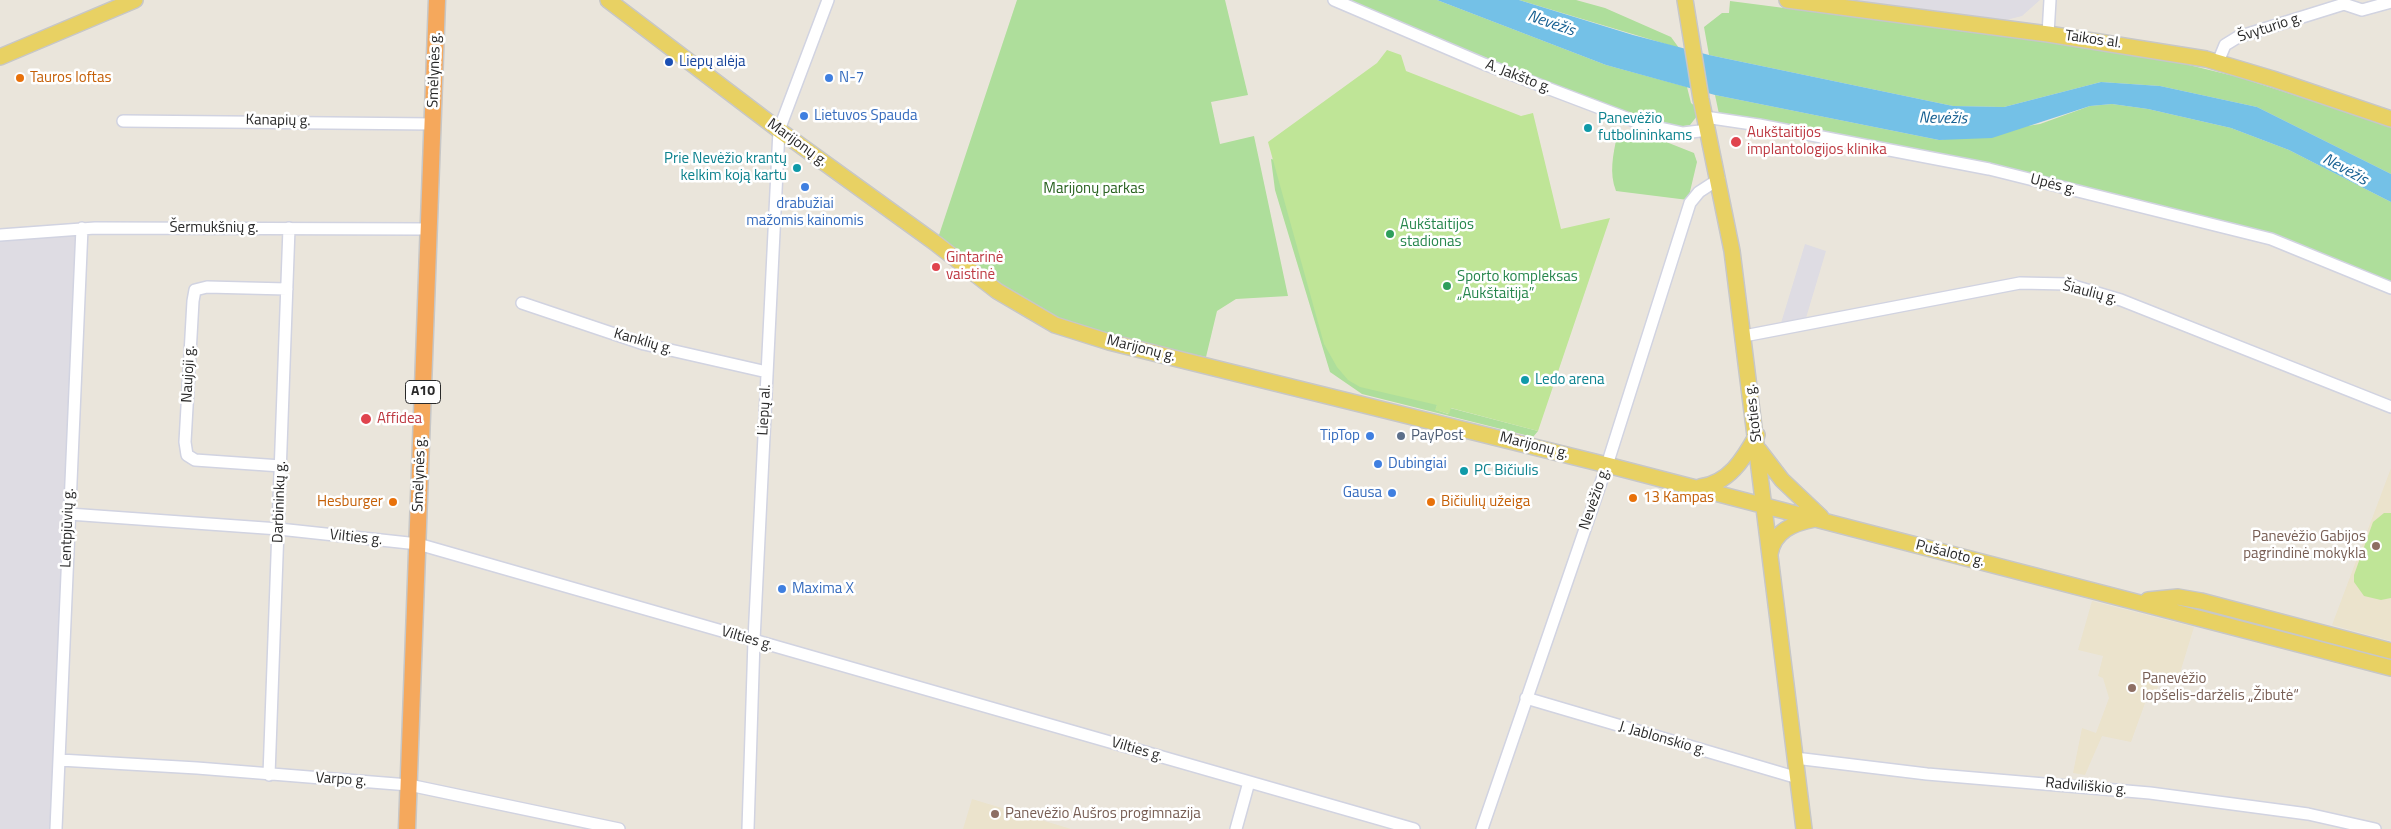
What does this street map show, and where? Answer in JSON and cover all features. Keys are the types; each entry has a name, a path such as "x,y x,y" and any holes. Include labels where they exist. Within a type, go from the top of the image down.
{"highway":[{"name":"Smėlynės g.","path":"407,829 437,0"}],"main road":[{"path":"0,57 136,0"},
{"name":"Marijonų g.","path":"608,0 779,130 934,242 997,291 1055,325 1109,342 1764,505"},
{"name":"Stoties g.","path":"1685,0 1702,99 1732,251 1804,829"},
{"name":"Taikos al.","path":"1787,0 2141,47 2218,62 2391,119"},
{"path":"1696,488 1711,486 1730,474 1757,442 1782,480 1822,520"},
{"name":"Pušaloto g.","path":"1764,505 2391,668"},
{"path":"1769,556 1773,542 1785,529 1800,522 1822,520"},
{"name":"Pušaloto g.","path":"2136,601 2178,598 2193,600 2391,651"}],"street":[{"name":"Liepų al.","path":"748,829 754,640 779,130 828,0"},
{"name":"A. Jakšto g.","path":"1334,0 1484,64 1642,124 1683,133 1707,123"},
{"path":"2048,34 2050,0"},
{"name":"Švyturio g.","path":"2218,62 2225,45 2238,37 2344,4 2362,10 2391,2"},
{"name":"Kanapių g.","path":"123,121 433,124"},
{"name":"Upės g.","path":"1707,123 1759,125 1989,169 2271,239 2391,288"},
{"name":"Nevėžio g.","path":"1482,829 1607,465 1690,203 1699,192 1719,179"},
{"name":"Šermukšnių g.","path":"0,235 82,228 429,230"},
{"name":"Lentpjūvių g.","path":"56,829 82,228"},
{"name":"Darbininkų g.","path":"269,775 289,228"},
{"name":"Šiaulių g.","path":"1744,336 2020,283 2067,284 2121,300 2391,407"},
{"name":"Naujoji g.","path":"281,466 195,460 187,454 185,442 195,290 206,287 287,288"},
{"name":"Kanklių g.","path":"522,303 644,344 767,372"},
{"name":"Vilties g.","path":"69,514 279,529 418,544 1414,829"},
{"name":"J. Jablonskio g.","path":"1526,698 1632,731 1798,778"},
{"name":"Radviliškio g.","path":"1795,758 1927,774 2150,793 2308,814 2375,829"},
{"name":"Varpo g.","path":"60,760 198,768 409,785 619,829"},
{"path":"1236,829 1249,782"}],"shaded area":[{"path":"1832,0 2040,0 2022,16 2006,20"},
{"path":"82,228 52,829 0,829 0,235"},
{"path":"1805,244 1826,251 1806,318 1781,323"},
{"name":"Panevėžio Gabijos pagrindinė mokykla","path":"2391,468 2391,641 2332,625"},
{"name":"Panevėžio lopšelis-darželis „Žibutė“","path":"2092,601 2194,627 2176,686 2159,682 2157,690 2149,692 2131,742 2102,736 2085,775 2073,773 2082,728 2096,733 2109,698 2103,678 2098,676 2103,656 2078,650"},
{"name":"Panevėžio Aušros progimnazija","path":"972,799 1071,829 963,829"}],"green space":[{"name":"Marijonų parkas","path":"1017,0 1225,0 1248,95 1211,102 1220,144 1254,136 1288,296 1236,299 1217,311 1206,357 1117,337 1059,320 1011,294 938,238"},
{"path":"1349,0 1437,0 1606,65 1687,87 1691,103 1696,107 1697,116 1690,125 1677,127 1651,122 1390,20"},
{"path":"1519,0 1576,0 1605,8 1671,37 1679,48"},
{"path":"1730,1 2148,55 2238,77 2391,126 2391,174 2257,107 2160,86 2101,82 2004,107 1953,106 1709,55 1704,27 1722,13 1729,13"},
{"name":"Sporto kompleksas „Aukštaitija”","path":"1387,50 1401,55 1406,71 1521,116 1533,113 1561,229 1610,218 1538,431 1451,408 1449,414 1435,410 1437,405 1360,387 1348,380 1337,367 1324,344 1268,142 1377,63"},
{"path":"1715,95 1939,140 2040,124 2090,106 2112,104 2148,109 2231,128 2289,150 2391,202 2391,288 2271,239 1989,169 1719,114"},
{"path":"1636,130 1694,153 1697,162 1688,200 1616,191 1612,171 1617,136"},
{"path":"1271,159 1275,160 1437,405 1436,410 1448,414 1450,408 1538,431 1533,437 1362,394 1330,372 1275,190"},
{"path":"2384,513 2391,513 2391,598 2381,600 2364,596 2354,582 2354,575 2373,522"},
{"path":"2206,609 2391,656 2391,663 2205,614"}],"water":[{"name":"Nevėžis","path":"1437,0 1519,0 1633,35 1709,55 1953,106 2004,107 2101,82 2160,86 2257,107 2391,174 2391,202 2289,150 2231,128 2148,109 2112,104 2090,106 1992,138 1939,140 1715,95 1606,65"}],"place":[{"name":"Liepų alėja","path":"669,62"},
{"name":"Tauros loftas","path":"20,78"},
{"name":"N-7","path":"829,78"},
{"name":"Lietuvos Spauda","path":"804,116"},
{"name":"Panevėžio futbolininkams","path":"1588,128"},
{"name":"Aukštaitijos implantologijos klinika","path":"1736,142"},
{"name":"Prie Nevėžio krantų kelkim koją kartu","path":"797,168"},
{"name":"drabužiai mažomis kainomis","path":"805,187"},
{"name":"Aukštaitijos stadionas","path":"1390,234"},
{"name":"Gintarinė vaistinė","path":"936,267"},
{"name":"Sporto kompleksas „Aukštaitija”","path":"1447,286"},
{"name":"Ledo arena","path":"1525,380"},
{"name":"Affidea","path":"366,419"},
{"name":"TipTop","path":"1370,436"},
{"name":"PayPost","path":"1401,436"},
{"name":"Dubingiai","path":"1378,464"},
{"name":"PC Bičiulis","path":"1464,471"},
{"name":"Gausa","path":"1392,493"},
{"name":"13 Kampas","path":"1633,498"},
{"name":"Hesburger","path":"393,502"},
{"name":"Bičiulių užeiga","path":"1431,502"},
{"name":"Panevėžio Gabijos pagrindinė mokykla","path":"2376,546"},
{"name":"Maxima X","path":"782,589"},
{"name":"Panevėžio lopšelis-darželis „Žibutė“","path":"2132,688"},
{"name":"Panevėžio Aušros progimnazija","path":"995,814"}]}
